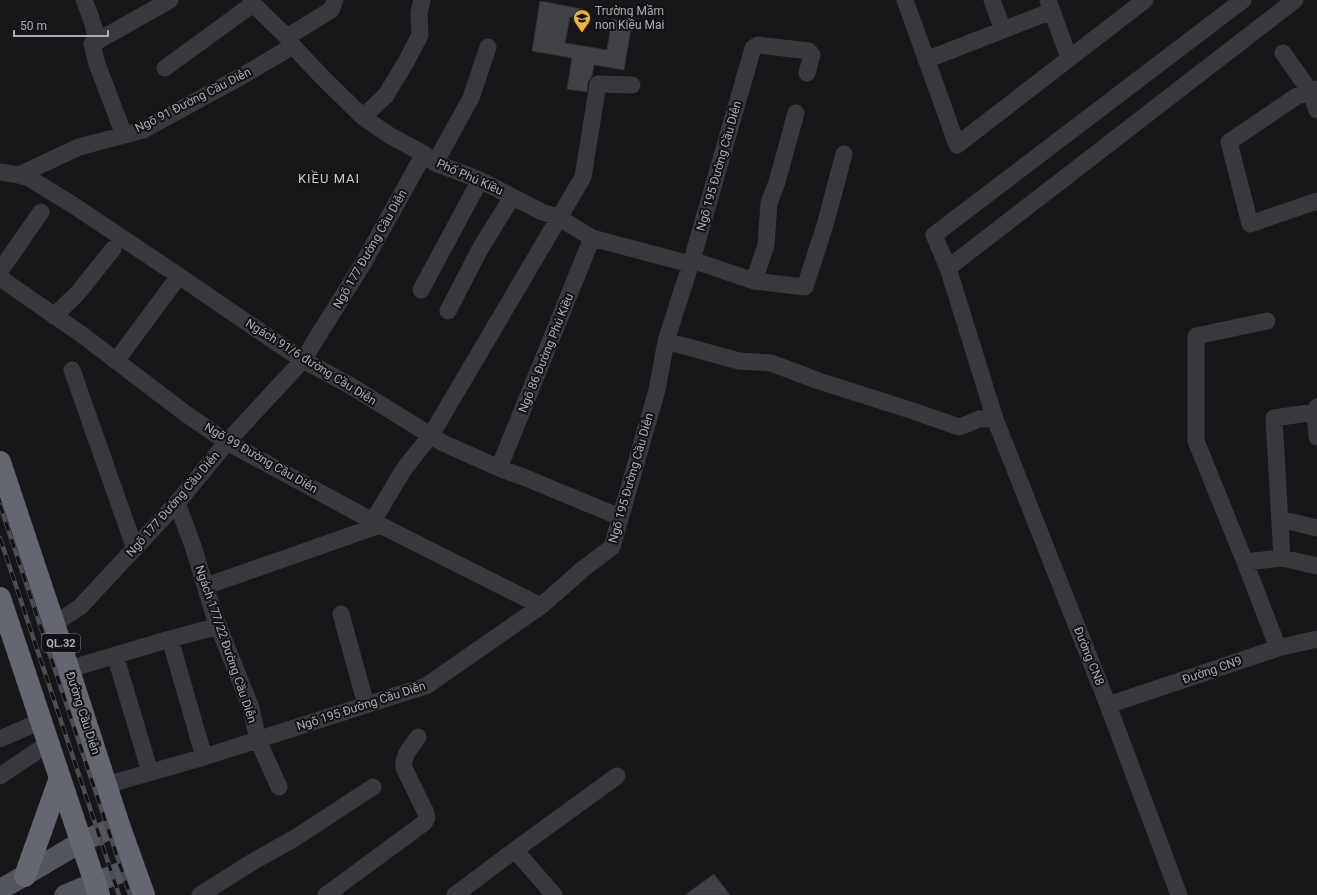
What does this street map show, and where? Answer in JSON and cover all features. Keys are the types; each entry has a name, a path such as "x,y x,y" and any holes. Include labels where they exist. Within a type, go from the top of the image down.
{"highway":[{"name":"Đường Cầu Diễn","path":"0,462 119,825 144,895"},
{"path":"0,598 97,889"},
{"path":"25,876 60,778"}],"main road":[{"path":"0,890 81,842 119,825"},
{"path":"66,895 97,889 134,867"}],"street":[{"path":"84,0 97,39 92,44"},
{"path":"92,44 170,0"},
{"name":"Ngõ 91 Đường Cầu Diễn","path":"19,175 79,147 142,130 242,76 290,42 331,10 335,0"},
{"path":"363,117 386,95 410,56 420,35 418,13 422,0"},
{"path":"904,0 957,145 1145,0"},
{"path":"992,0 1003,30"},
{"name":"Đường CN8","path":"1180,895 1108,705 995,419 948,268 934,236 1243,0"},
{"path":"948,268 1296,0"},
{"path":"165,68 252,2"},
{"name":"Phố Phú Kiều","path":"252,2 323,78 363,117 389,135 429,158 480,180 542,212 558,218 592,238 691,262 754,281 804,287 824,225 844,154"},
{"path":"926,60 1003,30 1050,6 1069,58"},
{"path":"92,44 97,64 124,135"},
{"name":"Ngõ 195 Đường Cầu Diễn","path":"106,785 204,758 426,686 541,606 583,569 612,547 657,390 666,341 691,262 753,48 758,45 808,51 812,55 807,73"},
{"name":"Ngõ 177 Đường Cầu Diễn","path":"54,624 80,607 135,549 228,442 303,360 429,158 471,98 488,47"},
{"path":"1283,53 1314,90 1317,110"},
{"path":"206,586 376,523 404,469 432,435 583,177 598,84 632,85"},
{"path":"1314,90 1297,96 1229,142 1250,224 1317,201"},
{"path":"754,281 766,245 769,203 777,182 796,113"},
{"path":"0,172 19,175"},
{"name":"Ngách 91/6 đường Cầu Diễn","path":"19,175 29,178 72,205 303,360 351,386 443,443 499,468 620,517"},
{"path":"421,290 480,180"},
{"path":"448,311 480,249 512,197"},
{"path":"0,271 41,212"},
{"name":"Ngõ 86 Đường Phú Kiều","path":"499,468 592,238"},
{"path":"54,316 78,294 113,249"},
{"path":"116,361 179,276"},
{"name":"Ngõ 99 Đường Cầu Diễn","path":"0,278 116,361 186,414 228,442 376,523 541,606"},
{"path":"1267,321 1196,336 1196,441 1278,648"},
{"path":"666,341 739,361 771,363 808,377 960,427 979,419 995,419"},
{"path":"72,370 135,549"},
{"path":"1282,558 1274,418 1316,410 1317,437"},
{"name":"Ngách 177/22 Đường Cầu Diễn","path":"176,503 193,546 214,615 251,708 258,740 279,787"},
{"path":"1280,519 1317,528"},
{"path":"1245,562 1282,558 1317,566"},
{"path":"341,614 366,705"},
{"path":"68,668 219,626"},
{"path":"170,639 204,758"},
{"name":"Đường CN9","path":"1108,705 1278,648 1317,639"},
{"path":"115,655 150,772"},
{"path":"0,739 41,721"},
{"path":"326,895 424,822 427,818 404,768 403,762 418,738"},
{"path":"0,776 49,743"},
{"path":"460,893 514,850 617,776"},
{"path":"200,895 254,861 295,838 373,787"},
{"path":"514,850 554,895"}],"building":[{"path":"540,1 582,9 581,19 570,17 565,43 607,50 612,19 632,22 624,70 594,65 592,76 588,82 587,92 567,89 572,58 532,51"},
{"path":"714,874 730,895 685,895"}],"railway":[{"path":"0,505 130,895"},
{"path":"0,538 119,895"}],"place":[{"name":"Trường Mầm non Kiều Mai","path":"582,33"}],"district":[{"name":"KIỀU MAI","path":"329,178"}]}
